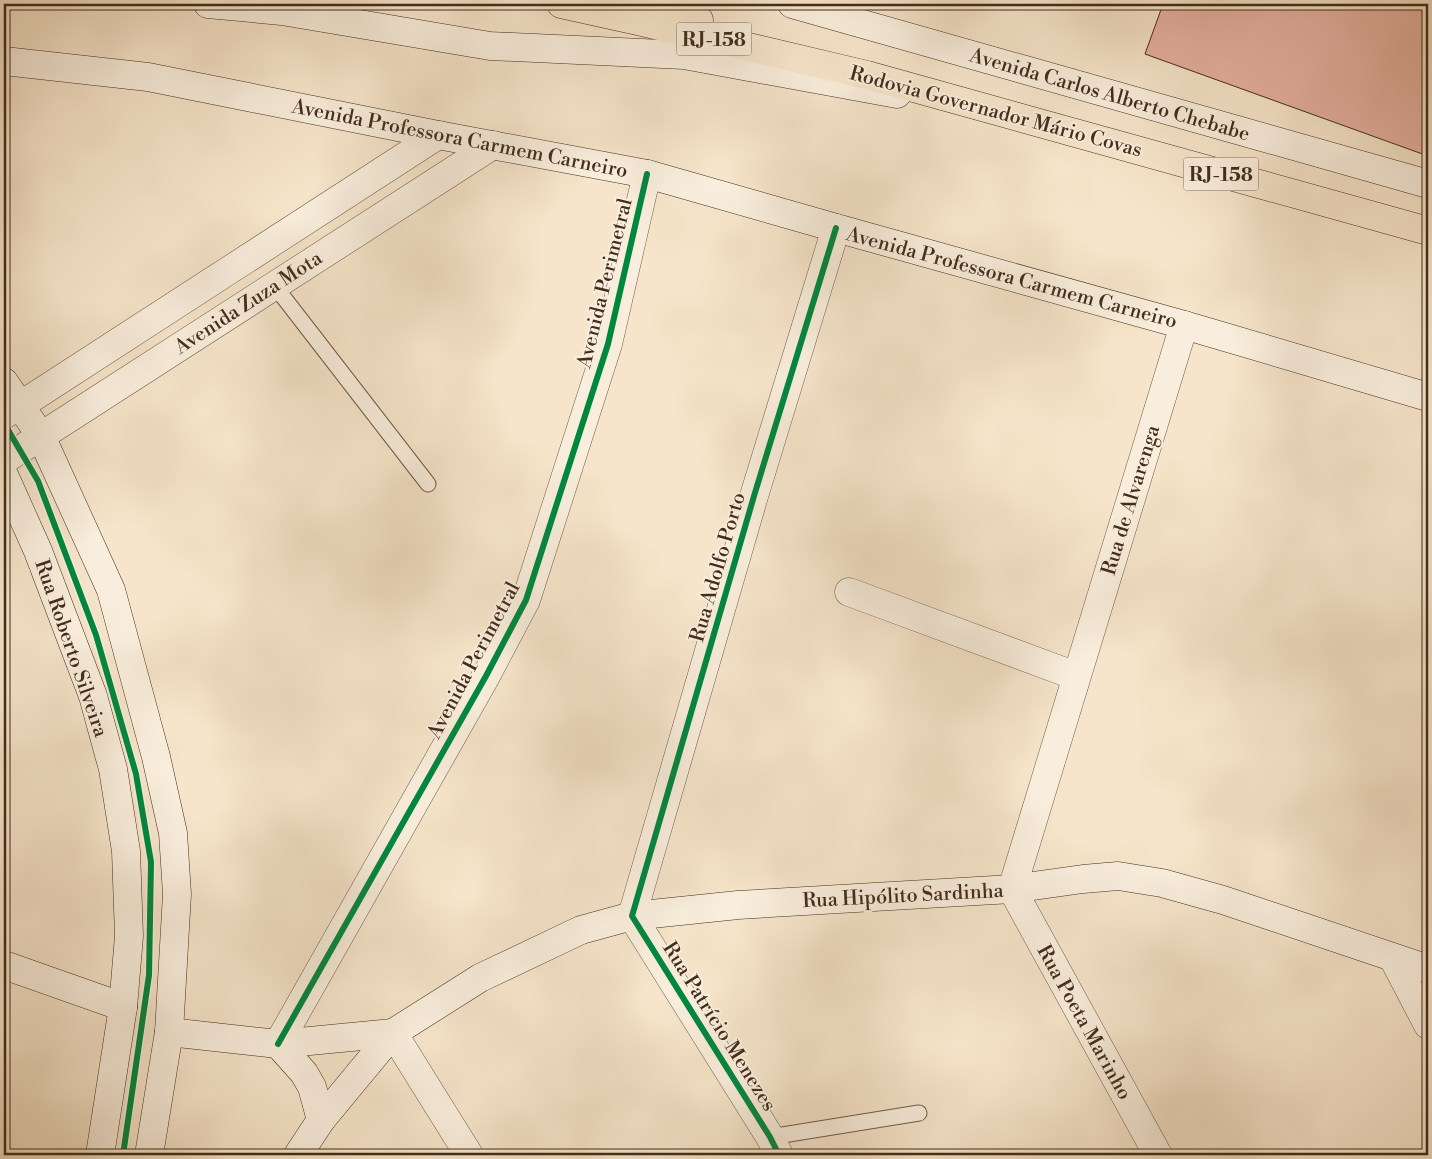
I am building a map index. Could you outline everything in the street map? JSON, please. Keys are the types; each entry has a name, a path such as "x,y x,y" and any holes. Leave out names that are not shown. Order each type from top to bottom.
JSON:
{"highway":[{"name":"Rodovia Governador Mário Covas","path":"561,4 638,20 867,75 1428,231"},
{"path":"656,4 781,50 867,75"}],"main road":[{"path":"208,4 282,11 490,46 684,54 1014,116"},
{"path":"282,11 319,4"},
{"name":"Avenida Carlos Alberto Chebabe","path":"792,4 1428,184"},
{"name":"Avenida Professora Carmem Carneiro","path":"4,61 148,77 438,135 647,174 1184,325 1428,397"},
{"name":"Avenida Zuza Mota","path":"12,410 438,135"},
{"name":"Avenida Zuza Mota","path":"4,460 493,145"},
{"name":"Avenida Perimetral","path":"278,1044 486,676 526,600 608,344 647,174"},
{"name":"Rua Adolfo Porto","path":"632,916 754,496 836,228"},
{"name":"Rua de Alvarenga","path":"1012,889 1184,325"},
{"path":"4,382 12,410 41,436 111,590 156,757 173,833 177,894 169,1032 149,1155"},
{"name":"Rua Roberto Silveira","path":"4,475 38,551 93,696 113,769 126,851 129,936 123,1007 100,1155"},
{"path":"849,592 1076,676"},
{"name":"Rua Hipólito Sardinha","path":"298,1155 321,1120 393,1033 480,978 581,930 632,916 738,905 1012,889 1118,876 1162,883 1223,900 1428,969"},
{"name":"Rua Poeta Marinho","path":"1012,889 1158,1155"},
{"name":"Rua Patrício Menezes","path":"632,916 774,1146"},
{"path":"1393,958 1428,1025"},
{"path":"4,964 123,1007"},
{"name":"Rua Hipólito Sardinha","path":"169,1032 278,1044 393,1033"},
{"path":"393,1033 469,1155"},
{"path":"278,1044 304,1073 312,1086 321,1120"}],"lane":[{"path":"274,285 428,484"},
{"path":"774,1146 919,1113"}],"building":[{"path":"1163,4 1428,4 1428,156 1145,54"}],"cycle path":[{"path":"278,1044 486,676 526,600 608,344 647,174"},
{"path":"779,1155 770,1137 632,916 754,496 836,228"},
{"path":"4,423 38,481 96,635 136,774 151,862 149,975 123,1155"}]}
